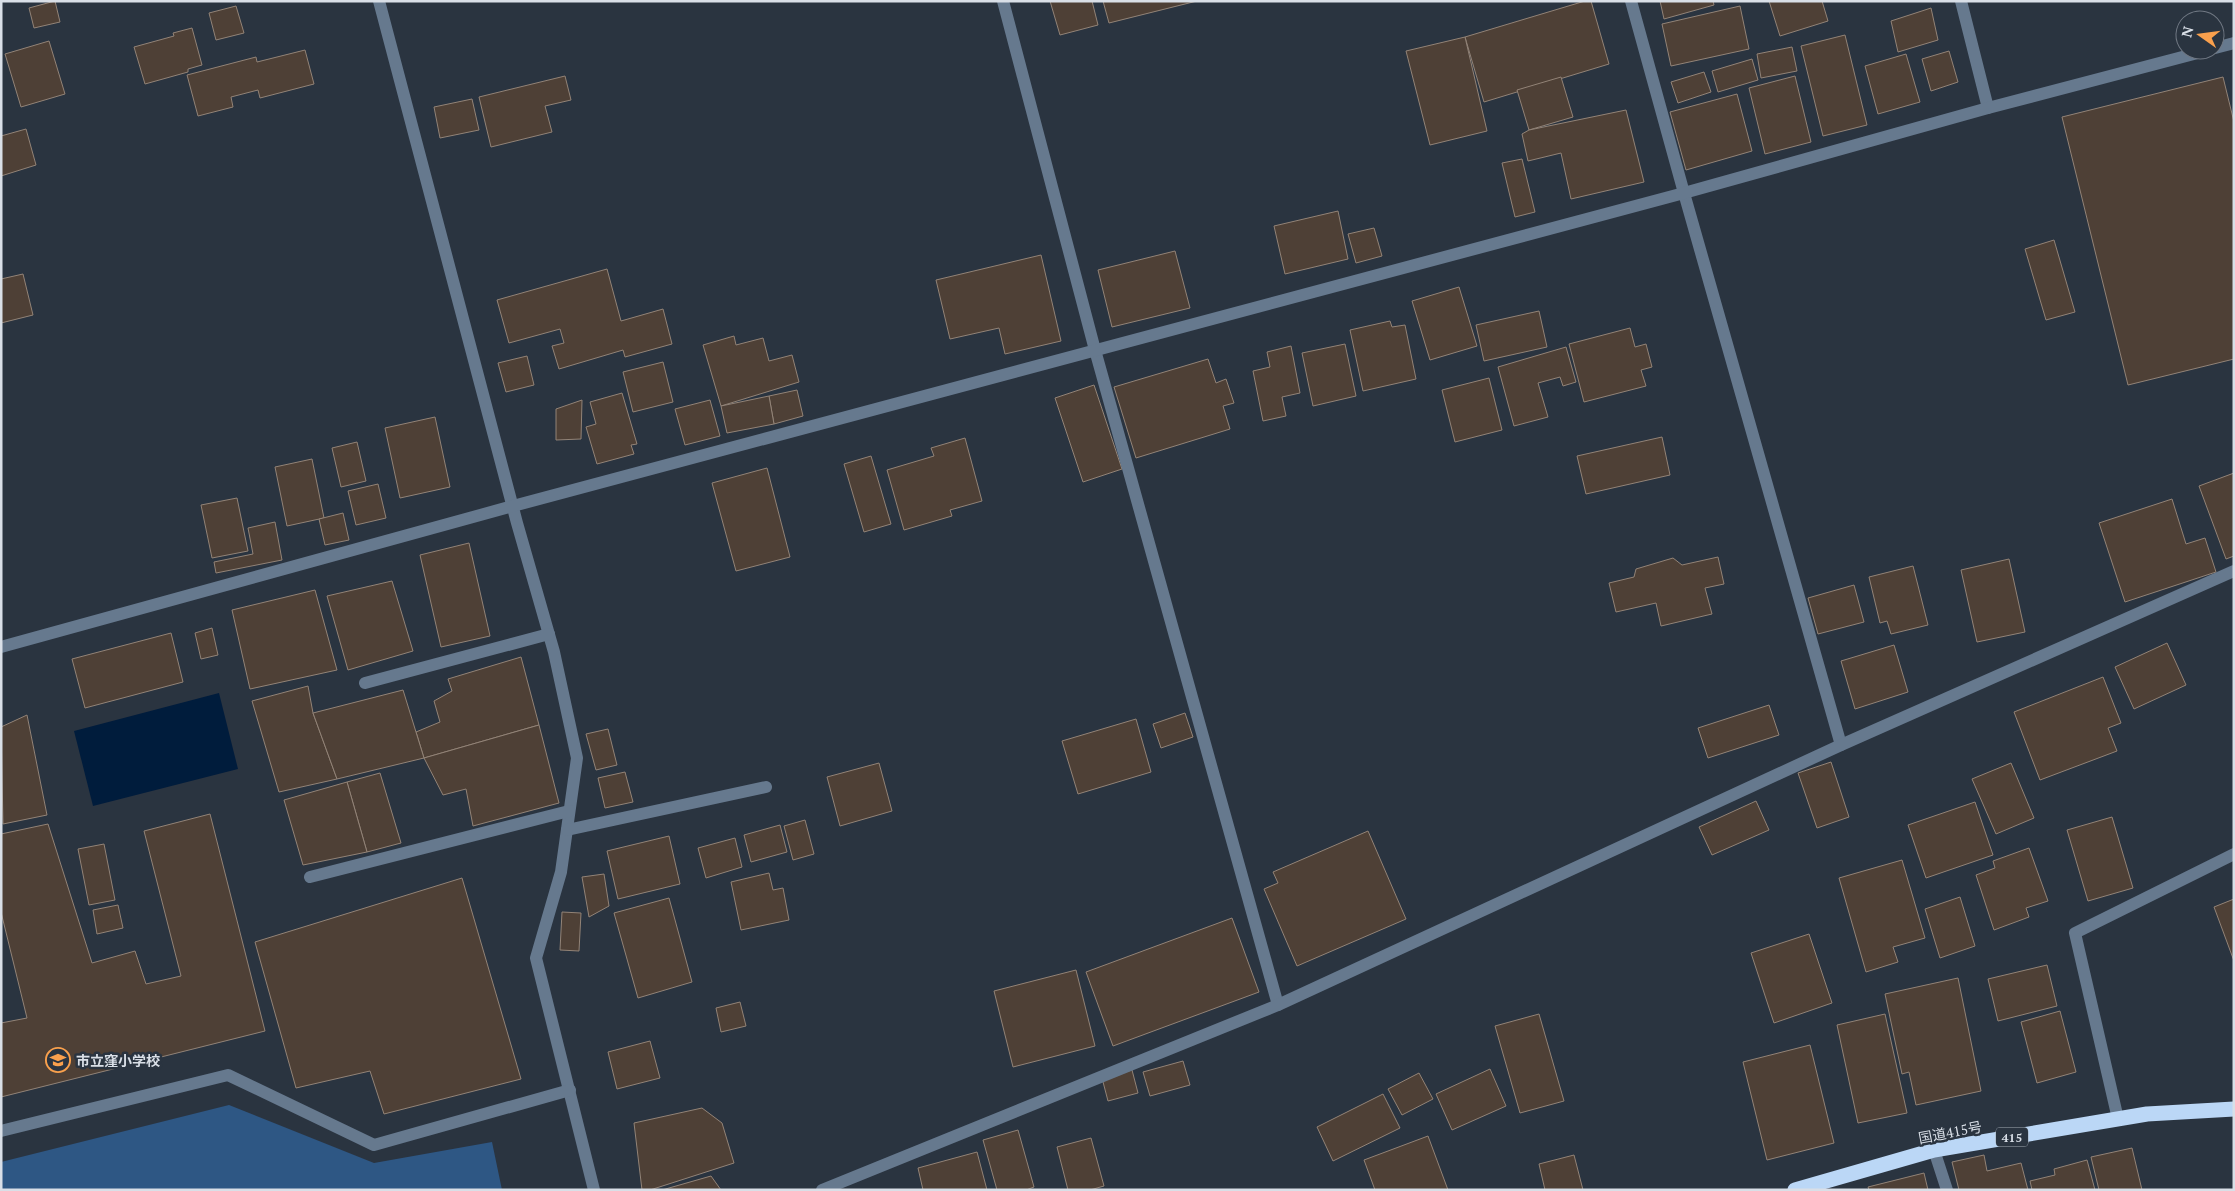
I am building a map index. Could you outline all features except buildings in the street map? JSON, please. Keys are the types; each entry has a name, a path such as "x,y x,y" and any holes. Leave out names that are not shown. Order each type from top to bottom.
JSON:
{"highway":[{"name":"国道415号","path":"1795,1190 1934,1150 2147,1114 2234,1109"}],"street":[{"path":"379,1 513,506 549,634 577,758 561,872 536,958 594,1190"},
{"path":"1003,1 1095,350 1278,1004"},
{"path":"1631,1 1841,745"},
{"path":"1961,1 1988,108"},
{"path":"1,647 513,506 1684,194 1988,108 2175,59"},
{"path":"822,1190 1278,1004 1841,745 2234,571"},
{"path":"365,683 549,634"},
{"path":"567,830 766,787"},
{"path":"310,876 569,811"},
{"path":"2118,1119 2075,933 2234,854"},
{"path":"1,1131 228,1075 374,1145 570,1090"},
{"path":"1934,1150 1947,1190"}],"shaded area":[{"path":"219,693 238,769 93,806 74,731"},
{"path":"229,1105 374,1163 492,1142 502,1190 1,1190 1,1162"}],"place":[{"name":"市立窪小学校","path":"58,1060"}]}
